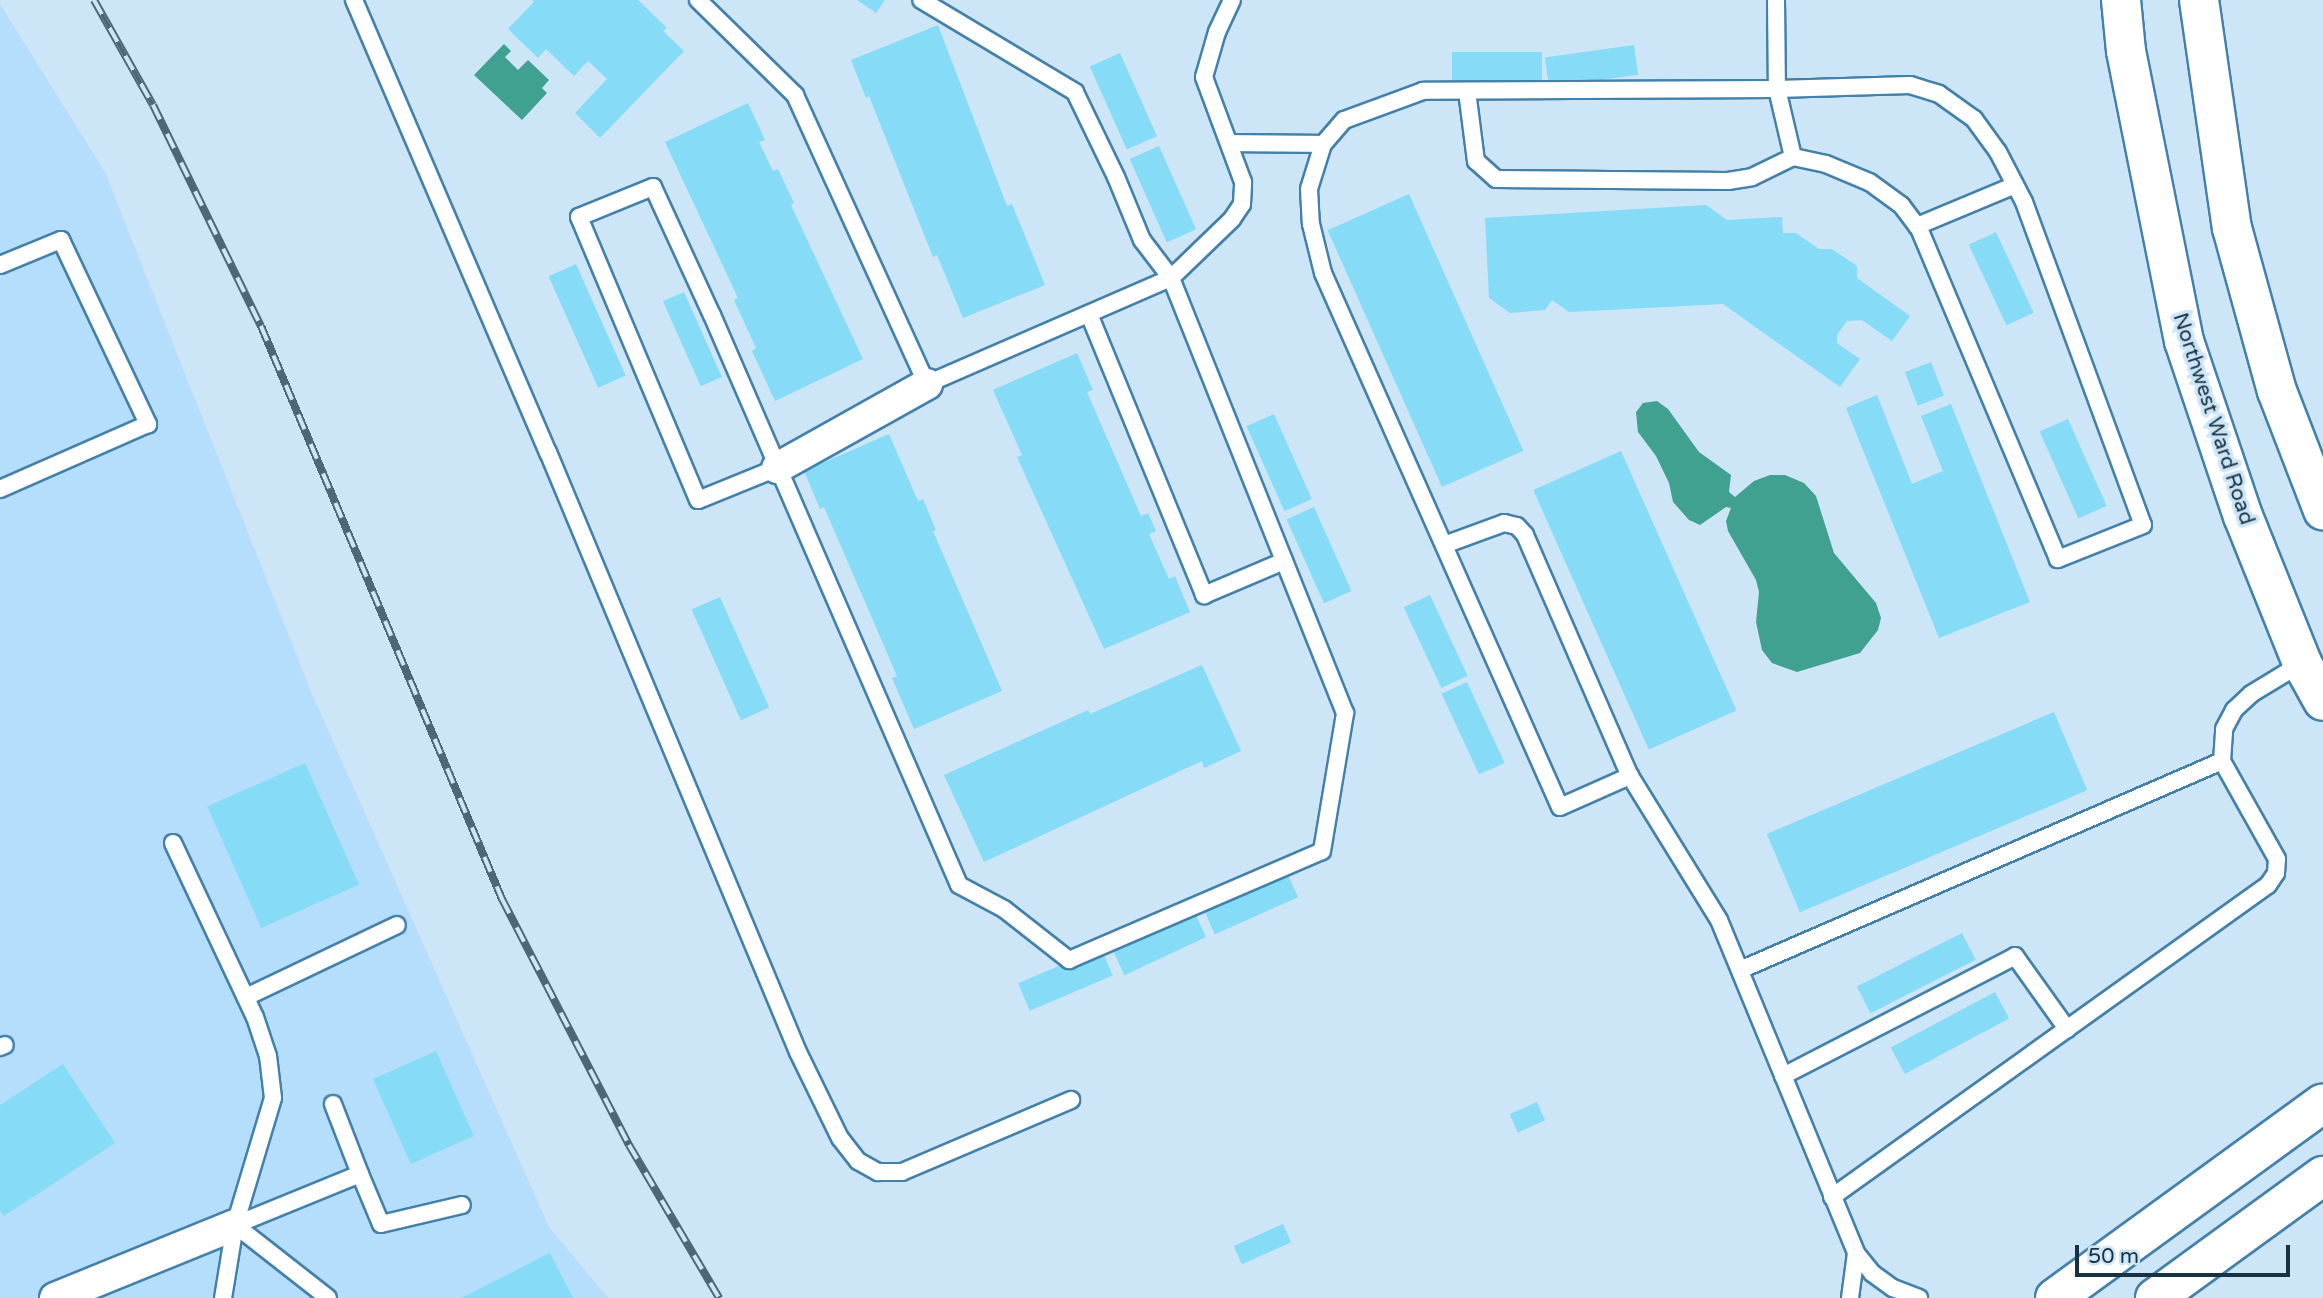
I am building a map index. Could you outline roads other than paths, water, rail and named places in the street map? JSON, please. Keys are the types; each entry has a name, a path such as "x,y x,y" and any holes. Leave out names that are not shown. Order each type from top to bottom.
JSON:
{"street":[{"name":"Northwest Ward Road","path":"2121,0 2126,51 2184,341 2242,516 2302,663 2323,701"},
{"path":"2199,0 2232,228 2277,391 2323,510"},
{"path":"777,468 927,384"},
{"path":"2054,1298 2323,1103"},
{"path":"2155,1298 2323,1176"},
{"path":"55,1298 235,1225"}],"lane":[{"path":"354,0 543,440 798,1052 841,1138 858,1161 878,1172 902,1171 1071,1100"},
{"path":"698,0 795,95 927,384 1171,278 1224,228 1242,204 1243,182 1204,77 1217,32 1232,0"},
{"path":"777,468 698,500 579,217 653,187 777,468 959,885 1004,909 1069,960 1322,851 1345,713 1171,278 1142,240 1075,92 921,0"},
{"path":"1776,0 1777,89 1793,157"},
{"path":"1467,91 1476,161 1496,179 1728,181 1752,177 1793,157 1826,164 1869,181 1901,205 1917,226 2058,559 2143,525 2015,185 1997,152 1974,119 1940,94 1910,85 1777,89 1423,91 1378,105 1344,120 1323,144 1309,189 1311,224 1323,273 1560,807 1630,776"},
{"path":"1230,143 1323,144"},
{"path":"1917,226 2015,185"},
{"path":"0,265 61,240 148,424 0,489"},
{"path":"1089,314 1204,595 1284,561"},
{"path":"1444,545 1504,523 1517,526 1525,535 1630,776 1719,920 1856,1253 1872,1273 1893,1288 1919,1298"},
{"path":"1832,1197 2268,886 2276,873 2277,859 2222,761 2224,729 2234,710 2251,694 2302,663"},
{"path":"1740,971 2222,761"},
{"path":"173,842 246,997 268,1056 273,1098 235,1225 223,1298"},
{"path":"246,997 397,925"},
{"path":"1783,1076 2015,956 2067,1029"},
{"path":"333,1104 381,1224 462,1205"},
{"path":"235,1225 360,1174"},
{"path":"235,1225 328,1298"},
{"path":"1850,1298 1856,1253"}],"railway":[{"path":"94,0 153,105 261,326 502,899 629,1145 719,1298"}]}
